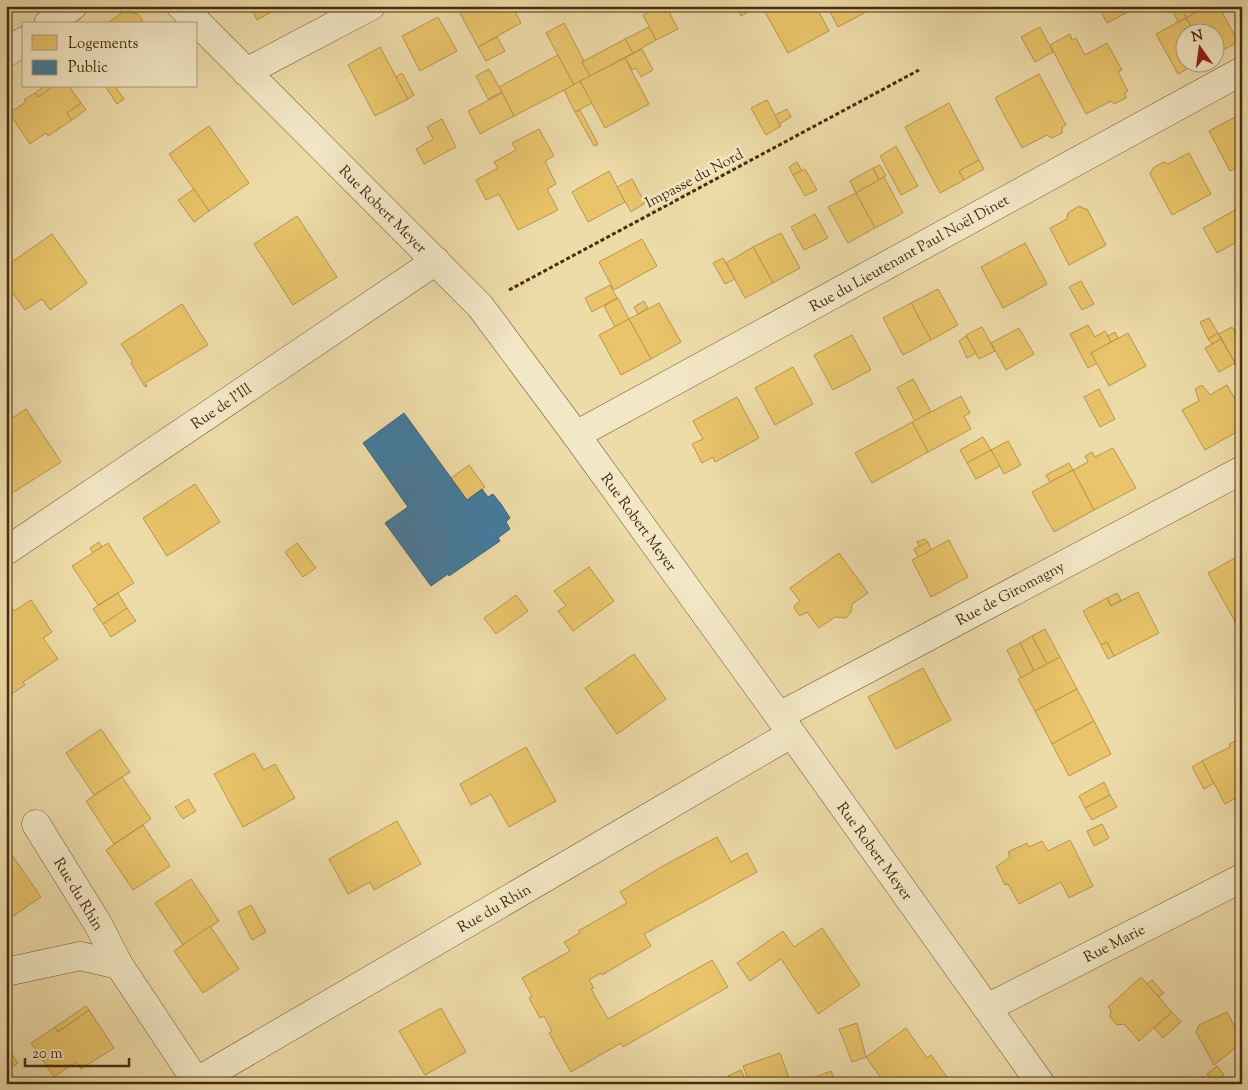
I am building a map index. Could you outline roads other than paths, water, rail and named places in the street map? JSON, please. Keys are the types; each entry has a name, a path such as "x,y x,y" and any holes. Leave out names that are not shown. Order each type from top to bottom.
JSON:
{"street":[{"path":"51,22 73,6"},
{"name":"Rue Robert Meyer","path":"181,6 197,22"},
{"path":"246,72 371,6"},
{"name":"Rue Robert Meyer","path":"198,23 480,306 576,435 1041,1084"},
{"path":"6,53 22,42"},
{"name":"Rue du Lieutenant Paul Noël Dinet","path":"576,435 1242,71"},
{"name":"Rue de l'Ill","path":"6,551 436,261"},
{"name":"Rue de Giromagny","path":"785,725 1242,470"},
{"name":"Rue du Rhin","path":"36,824 98,924 119,965 194,1083 785,725"},
{"name":"Rue Marie","path":"987,1008 1242,878"},
{"path":"6,972 80,956 119,965"}]}
